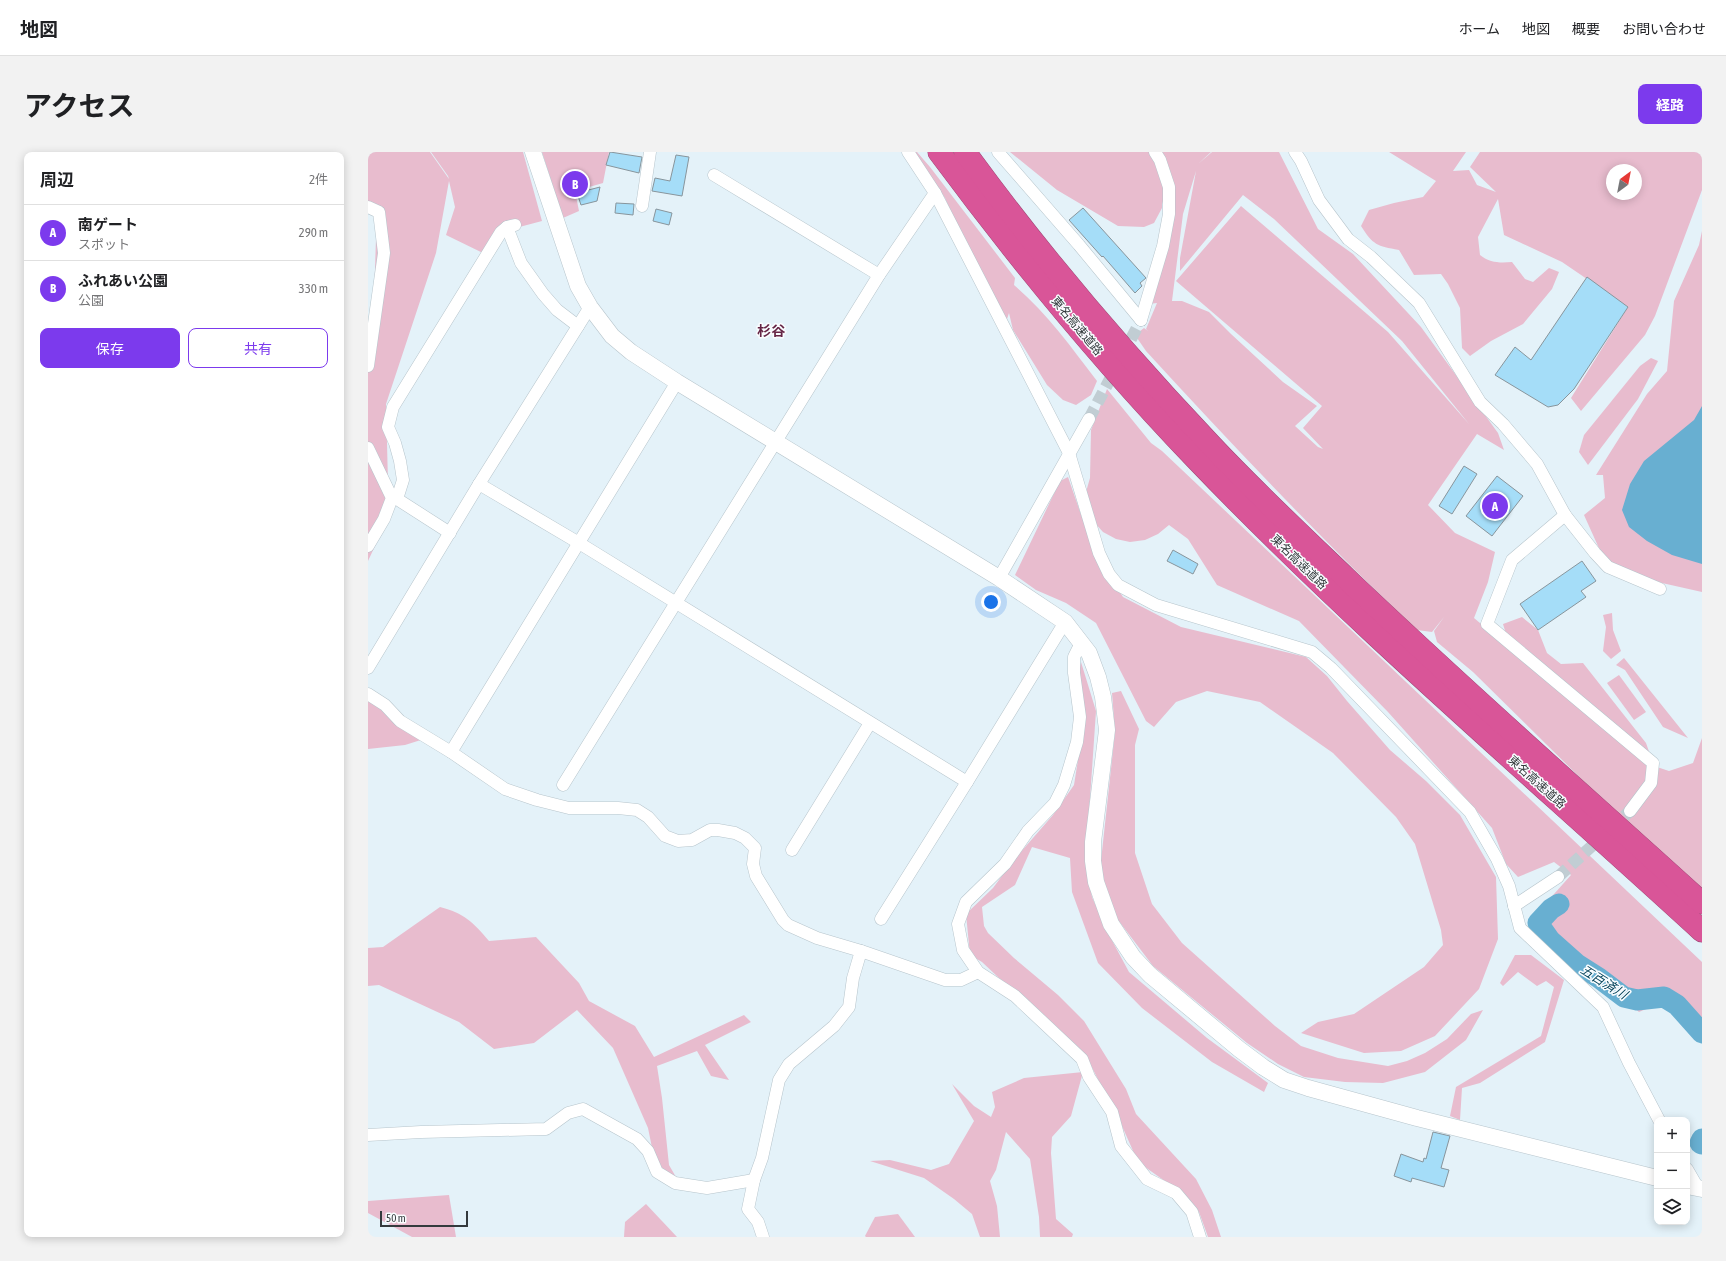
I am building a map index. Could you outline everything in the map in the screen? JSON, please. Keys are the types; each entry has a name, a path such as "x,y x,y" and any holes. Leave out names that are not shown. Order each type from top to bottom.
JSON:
{"highway":[{"name":"東名高速道路","path":"939,152 1050,295 1122,379 1202,465 1279,543 1378,637 1702,931"},
{"name":"東名高速道路","path":"965,152 1065,282 1137,365 1211,446 1293,528 1392,622 1702,903"}],"street":[{"path":"532,152 578,286 590,306 612,336 631,352 677,382 1000,578 1065,622 1089,653 1098,677 1103,697 1107,730 1093,842 1093,861 1096,882 1111,924 1132,957 1150,975 1257,1063 1284,1080 1417,1118 1654,1177"},
{"path":"642,206 650,152"},
{"path":"908,152 935,193 1069,454 1099,553 1109,574 1118,585 1156,605 1312,652 1331,668 1470,812 1497,859 1508,886 1520,928 1603,1007 1629,1063 1657,1117"},
{"path":"998,152 1075,239 1141,320 1163,246 1169,214 1170,186 1160,160 1155,152"},
{"path":"1295,152 1301,161 1319,200 1348,239 1371,257 1419,303 1480,402 1503,424 1537,464 1565,515 1595,553 1608,567 1660,589"},
{"path":"714,175 879,275"},
{"path":"563,785 879,275 935,193"},
{"path":"368,207 379,212 384,253 368,366"},
{"path":"450,534 397,499 403,480 395,443 388,427 393,407 497,238 511,226 521,263 543,294 557,310 578,326"},
{"path":"368,668 479,484 590,306"},
{"path":"451,752 677,382"},
{"path":"1000,578 1089,419"},
{"path":"368,448 392,498 384,519 368,546"},
{"path":"479,484 967,782"},
{"path":"1565,515 1512,560 1487,624 1653,763 1651,783 1630,811"},
{"path":"881,918 967,782 1065,622"},
{"path":"1081,643 1074,657 1074,673 1080,717 1077,742 1064,785 1055,803 1028,831 1005,864 966,902 958,924 963,950 978,972 1015,996 1082,1059 1089,1077 1112,1112 1120,1146 1147,1179 1176,1193 1192,1212 1200,1237"},
{"path":"368,694 385,705 400,721 451,752 505,789 537,800 569,808 618,808 637,810 648,817 665,836 678,841 692,840 710,830 735,833 745,838 755,848 753,864 756,876 783,920 788,925 817,938 861,951 945,980 961,980 978,972"},
{"path":"792,850 870,723"},
{"path":"1514,906 1558,877"},
{"path":"763,1237 758,1222 748,1209 754,1180 762,1158 779,1080 788,1064 834,1026 849,1007 853,978 861,951"},
{"path":"368,1135 421,1132 546,1129 568,1113 583,1109 637,1139 648,1151 657,1172 675,1183 707,1188 754,1180"},
{"path":"1690,1175 1697,1189"}],"shaded area":[{"path":"368,152 430,152 449,179 431,152 523,152 542,221 501,232 487,255 446,235 455,207 449,181 436,253 386,404 388,483 397,499 368,561 368,352 373,331 377,207 368,205"},
{"path":"542,152 609,152 603,183 575,191 579,211 563,218"},
{"path":"913,152 917,152 930,167 1015,278 1014,285 1048,319 1097,381 1091,395 1076,405 1063,400 1047,385 1013,330 1009,313 1006,322 962,240 945,198"},
{"path":"1010,152 1211,152 1198,164 1212,152 1279,152 1318,229 1353,254 1421,327 1498,433 1504,450 1477,434 1428,505 1455,533 1495,552 1488,582 1474,618 1648,764 1669,771 1693,763 1702,738 1702,898 1473,672 1437,642 1434,631 1444,617 1432,632 1417,630 1279,493 1146,351 1135,335 1144,328 1148,331 1146,329 1157,303 1149,304 1165,211 1162,201 1162,208 1154,223 1144,227 1118,226 1057,190","holes":["1196,171 1180,258 1180,271 1243,195 1274,219 1402,341 1469,424 1388,332 1241,206 1176,281 1322,406 1303,428 1323,449 1318,447 1295,426 1317,406 1283,382 1209,312 1182,301 1172,301 1183,214"]},
{"path":"1389,152 1466,152 1453,171 1469,170 1477,185 1496,192 1470,167 1480,152 1702,152 1702,190 1655,316 1645,335 1581,411 1571,398 1628,307 1562,262 1504,235 1498,199 1478,237 1480,255 1495,262 1512,262 1525,279 1533,282 1549,268 1559,272 1552,289 1523,324 1491,341 1470,356 1462,348 1460,308 1448,284 1441,274 1414,275 1399,250 1376,244 1361,226 1369,210 1423,197 1436,181"},
{"path":"1702,231 1702,592 1662,583 1607,566 1584,515 1605,498 1603,475 1596,475 1647,394 1667,371 1674,301 1699,245"},
{"path":"1651,358 1658,361 1638,399 1588,465 1579,452 1584,435 1640,366"},
{"path":"1107,389 1151,443 1162,451 1702,962 1702,1034 1685,1020 1658,1004 1639,1012 1599,978 1577,973 1542,942 1529,922 1571,875 1554,862 1518,877 1506,864 1492,828 1388,712 1299,621 1217,585 1188,539 1169,525 1158,534 1145,540 1130,542 1116,539 1103,532 1093,521 1086,492 1090,478 1091,430"},
{"path":"1068,477 1095,555 1123,597 1181,627 1306,657 1327,676 1390,750 1426,781 1460,815 1496,877 1498,939 1479,989 1435,1036 1401,1051 1364,1053 1301,1033 1318,1022 1354,1014 1424,967 1443,945 1441,930 1415,844 1396,817 1333,753 1260,702 1207,691 1176,702 1154,727 1146,721 1096,623 1066,603 1036,590 1015,575 1060,481"},
{"path":"1612,613 1613,630 1621,651 1611,659 1603,651 1606,627 1603,615"},
{"path":"1522,617 1538,630 1547,653 1561,664 1583,663 1646,743 1653,763 1506,634 1503,624"},
{"path":"1624,658 1688,738 1663,727 1625,670 1616,665"},
{"path":"1081,662 1096,711 1086,857 1092,897 1108,933 1129,972 1207,1038 1268,1083 1264,1092 1212,1062 1142,1008 1098,963 1072,892 1070,858 1032,847 1015,885 982,907 984,926 988,933 1014,958 1058,995 1084,1021 1126,1089 1136,1114 1196,1179 1212,1210 1221,1237 1208,1237 1199,1212 1183,1194 1138,1162 1122,1126 1085,1054 1025,997 999,978 982,962 970,955 966,914 993,888 1013,861 1053,815 1074,785 1084,722 1079,674"},
{"path":"1619,675 1646,712 1634,720 1607,683"},
{"path":"1121,691 1139,729 1135,745 1135,853 1152,904 1182,943 1275,1026 1301,1046 1338,1058 1388,1066 1407,1061 1425,1053 1447,1039 1471,1014 1483,1010 1466,1040 1425,1072 1383,1083 1345,1082 1304,1077 1278,1064 1247,1043 1153,966 1115,916 1100,870 1115,732 1112,693"},
{"path":"368,694 424,739 405,745 368,749"},
{"path":"440,907 456,912 468,919 489,941 536,937 579,983 589,1001 635,1026 654,1057 744,1015 751,1022 705,1045 729,1080 711,1076 697,1051 657,1066 669,1165 680,1184 657,1172 648,1128 613,1048 577,1010 534,1043 494,1049 459,1022 379,985 368,986 368,948 383,947"},
{"path":"1515,955 1531,955 1564,980 1545,1042 1480,1083 1462,1088 1460,1120 1450,1116 1456,1087 1541,1036 1554,987 1546,981 1537,986 1518,972 1503,986 1500,983"},
{"path":"1083,1072 1071,1116 1052,1137 1051,1153 1056,1219 1073,1234 1072,1237 1040,1237 1039,1217 1030,1159 1006,1132 996,1170 990,1181 997,1206 1000,1237 980,1237 972,1214 924,1178 870,1161 890,1160 931,1170 949,1164 974,1121 952,1084 974,1106 991,1117 995,1107 992,1092 1024,1078"},
{"path":"449,1195 456,1237 412,1237 368,1213 368,1201"},
{"path":"646,1204 677,1237 624,1237 625,1222"},
{"path":"898,1214 915,1237 865,1236 875,1217"}],"water":[{"path":"1702,406 1702,564 1672,555 1647,541 1629,527 1622,510 1630,484 1644,461 1694,420"}],"building":[{"path":"610,152 642,157 639,173 606,165"},
{"path":"676,155 689,157 682,196 652,191 655,178 670,181"},
{"path":"600,187 597,201 581,205 577,193"},
{"path":"616,203 634,204 633,215 615,213"},
{"path":"1083,208 1146,278 1140,283 1142,286 1135,293 1069,220"},
{"path":"656,209 672,213 669,225 653,221"},
{"path":"1587,277 1628,307 1574,389 1558,405 1548,407 1495,375 1515,347 1531,360"},
{"path":"1464,466 1477,474 1452,514 1439,506"},
{"path":"1497,476 1523,496 1492,536 1466,516"},
{"path":"1173,550 1198,564 1193,574 1167,561"},
{"path":"1582,561 1596,581 1581,591 1586,597 1538,630 1520,604"},
{"path":"1433,1132 1450,1136 1441,1168 1449,1170 1444,1187 1412,1178 1411,1182 1394,1176 1401,1154 1423,1162 1424,1158 1426,1159"}],"waterway":[{"name":"五百済川","path":"1559,904 1551,909 1538,923 1550,940 1577,964 1624,997 1637,1000 1664,997 1677,1005 1702,1033"},
{"name":"五百済川","path":"1702,1139 1700,1143 1702,1144"}],"tunnel":[{"path":"1089,419 1141,320"},
{"path":"1558,877 1630,811"}],"place":[{"name":"ふれあい公園","path":"575,184"},
{"name":"南ゲート","path":"1495,506"}],"district":[{"name":"杉谷","path":"771,331"}]}
